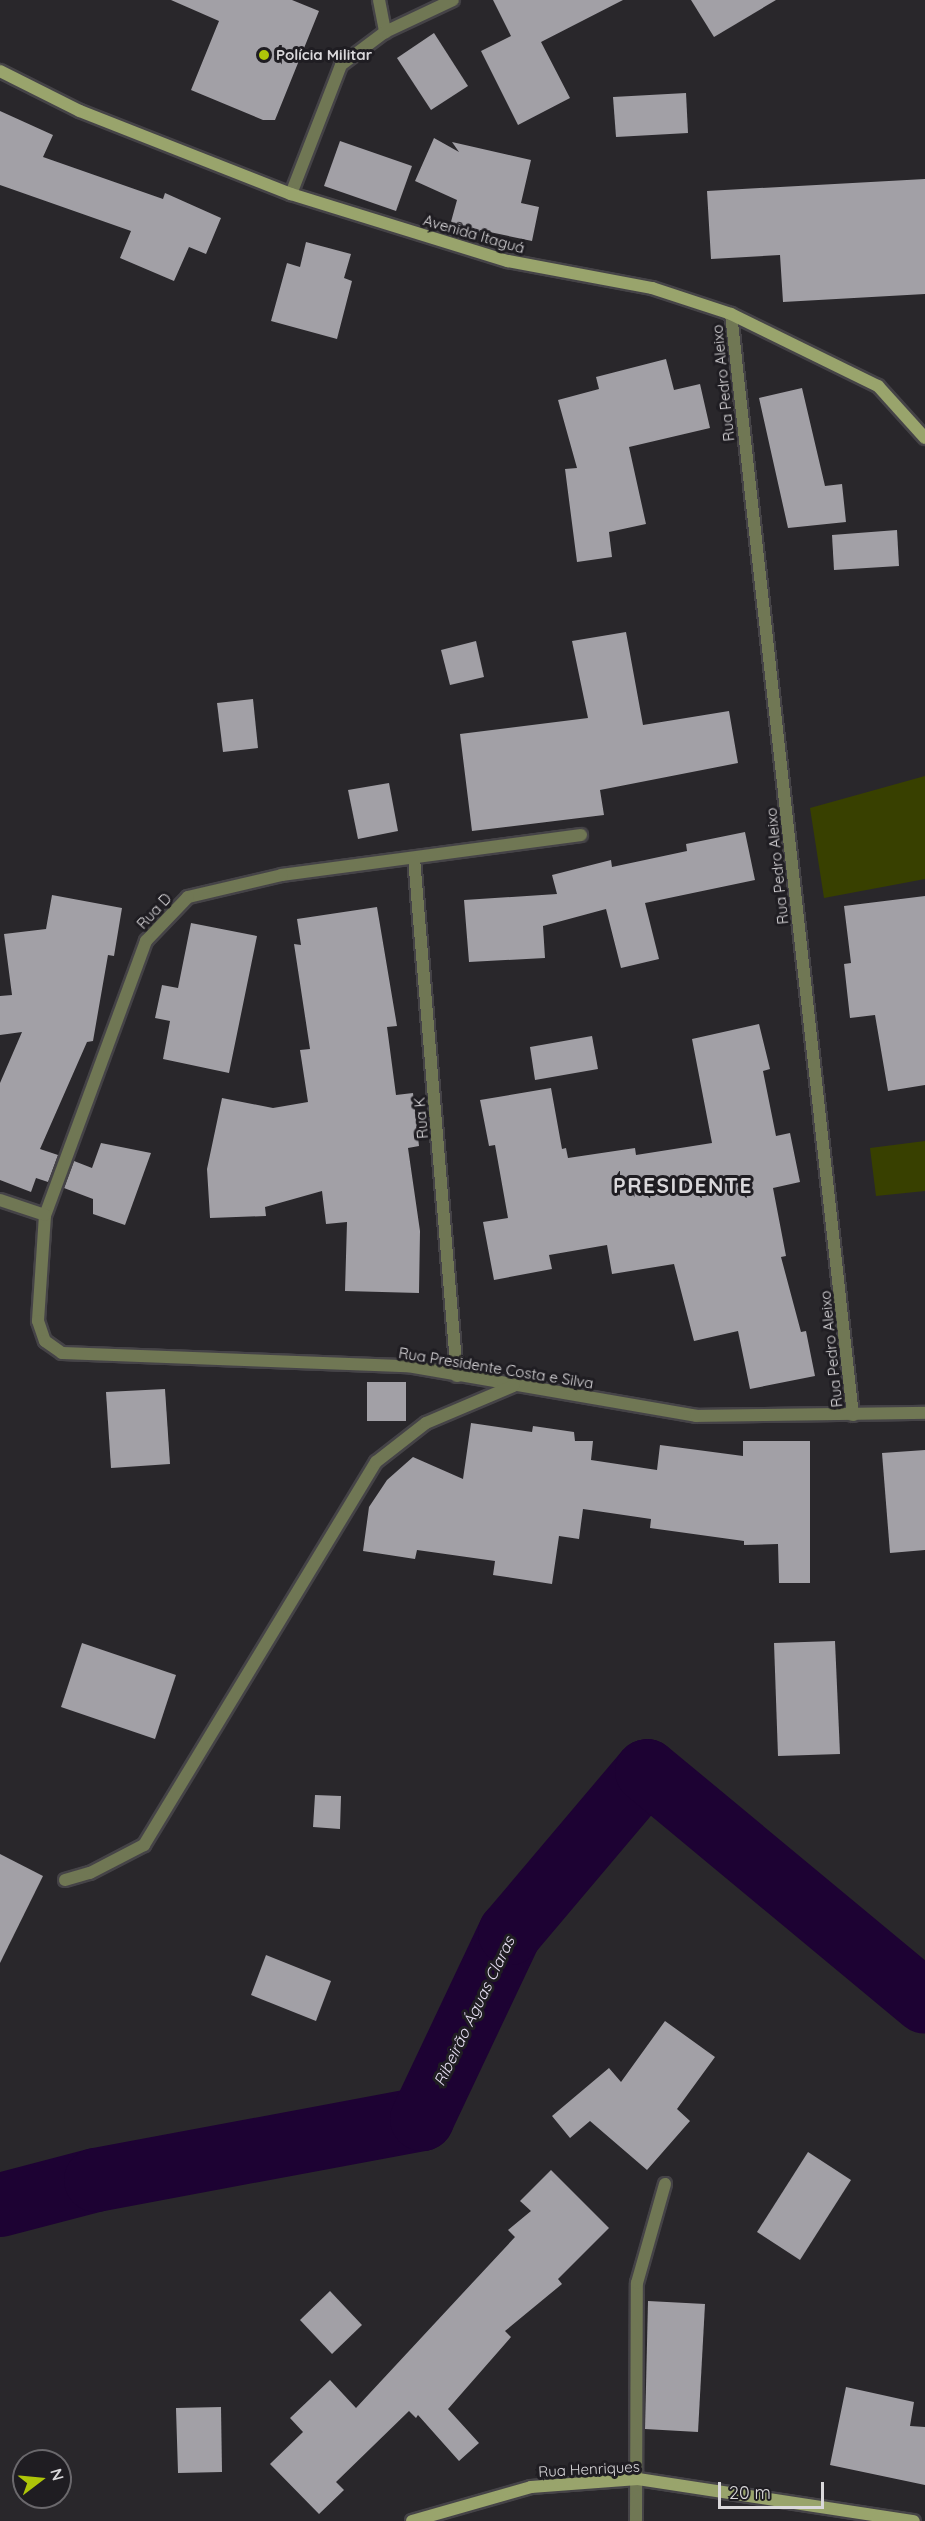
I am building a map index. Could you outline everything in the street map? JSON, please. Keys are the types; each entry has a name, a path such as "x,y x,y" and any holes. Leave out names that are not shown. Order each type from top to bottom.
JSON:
{"street":[{"path":"379,0 386,32"},
{"path":"291,194 341,65 386,32 453,0"},
{"name":"Avenida Itaguá","path":"0,71 80,111 291,194 508,261 652,288 731,314 878,386 925,438"},
{"name":"Rua Pedro Aleixo","path":"731,314 853,1415"},
{"name":"Rua D","path":"62,1353 45,1341 38,1321 45,1215 146,941 188,897 282,876 581,835"},
{"name":"Rua K","path":"414,858 458,1376"},
{"path":"0,1200 45,1215"},
{"name":"Rua Presidente Costa e Silva","path":"62,1353 408,1366 696,1416 925,1413"},
{"path":"65,1880 90,1873 144,1845 376,1462 426,1424 514,1386"},
{"path":"636,2521 638,2479 637,2283 665,2184"},
{"name":"Rua Henriques","path":"412,2521 531,2487 638,2479 914,2521"}],"green space":[{"path":"925,776 925,879 824,898 810,808"},
{"path":"925,1141 925,1191 876,1196 870,1148"}],"building":[{"path":"171,0 292,0 319,11 275,120 263,120 191,90 219,21"},
{"path":"493,0 623,0 541,42 570,98 518,125 481,51 511,36"},
{"path":"691,0 776,0 714,37"},
{"path":"434,33 468,86 431,110 397,58"},
{"path":"686,93 688,133 616,137 613,97"},
{"path":"0,111 53,135 43,157 163,199 165,193 221,218 206,254 189,247 174,281 120,258 131,231 0,185"},
{"path":"434,138 459,152 452,142 531,160 521,203 539,207 532,241 480,230 478,236 449,229 457,200 415,181"},
{"path":"340,141 412,166 396,211 324,186"},
{"path":"925,179 925,294 783,302 780,255 711,259 707,191"},
{"path":"306,242 351,254 344,278 352,281 337,339 271,321 287,263 300,267"},
{"path":"666,359 674,390 700,384 710,428 629,447 646,524 609,532 612,557 577,562 565,469 577,468 558,400 599,389 596,377"},
{"path":"802,388 825,486 842,484 846,522 788,528 759,398"},
{"path":"897,530 899,566 834,570 832,535"},
{"path":"626,632 643,725 729,711 738,763 600,790 604,815 472,831 460,734 588,718 572,641"},
{"path":"476,641 484,677 450,685 441,650"},
{"path":"253,699 258,748 223,752 217,703"},
{"path":"389,783 398,831 358,839 348,790"},
{"path":"745,832 755,880 645,903 659,959 621,968 606,909 543,926 545,958 469,962 464,900 557,894 552,875 611,860 612,867 687,851 686,844"},
{"path":"52,895 122,908 114,956 108,955 93,1041 87,1042 40,1149 58,1155 48,1182 36,1178 31,1192 0,1180 0,1083 22,1032 0,1035 0,996 12,995 4,934 46,929"},
{"path":"925,896 925,1085 888,1091 875,1015 850,1018 844,964 851,963 844,906"},
{"path":"377,907 397,1026 387,1027 396,1095 413,1093 419,1146 408,1148 420,1231 419,1293 345,1291 347,1222 326,1224 322,1191 265,1207 266,1216 210,1218 207,1169 222,1098 273,1108 308,1102 300,1050 310,1049 294,944 301,945 297,919"},
{"path":"191,923 257,936 229,1073 163,1059 170,1021 155,1018 162,985 178,988"},
{"path":"759,1024 770,1069 763,1071 776,1136 790,1133 800,1182 773,1188 786,1256 781,1257 801,1332 806,1331 815,1376 750,1389 738,1331 694,1341 674,1264 612,1274 607,1245 549,1255 552,1269 494,1280 483,1222 508,1218 495,1145 489,1146 480,1100 551,1088 562,1149 566,1148 568,1158 635,1148 636,1155 712,1143 692,1039"},
{"path":"592,1036 598,1069 535,1080 530,1047"},
{"path":"101,1143 151,1153 125,1225 93,1214 93,1199 64,1188 74,1161 92,1168"},
{"path":"367,1382 406,1382 406,1421 367,1421"},
{"path":"165,1389 170,1464 111,1468 106,1392"},
{"path":"471,1423 532,1432 533,1426 574,1432 575,1441 593,1441 591,1460 657,1470 660,1445 743,1456 743,1441 810,1441 810,1583 779,1583 778,1544 744,1545 744,1541 650,1528 651,1519 583,1509 579,1539 559,1536 552,1584 493,1575 495,1561 417,1550 415,1559 363,1551 369,1507 387,1480 413,1457 463,1479"},
{"path":"925,1450 925,1550 890,1553 882,1453"},
{"path":"835,1641 840,1754 778,1756 774,1643"},
{"path":"82,1643 176,1675 155,1739 61,1707"},
{"path":"315,1795 341,1796 340,1829 313,1827"},
{"path":"0,1854 43,1876 0,1963"},
{"path":"266,1955 331,1981 316,2021 251,1995"},
{"path":"665,2021 715,2057 677,2109 690,2121 647,2170 590,2121 570,2138 552,2116 609,2068 621,2082"},
{"path":"808,2152 851,2180 800,2260 757,2232"},
{"path":"551,2170 609,2228 558,2279 562,2284 505,2331 511,2337 448,2409 479,2443 459,2461 418,2415 416,2418 409,2411 336,2482 344,2490 319,2514 270,2464 303,2432 290,2418 330,2380 356,2408 515,2237 508,2230 531,2211 520,2201"},
{"path":"330,2291 362,2325 332,2354 300,2320"},
{"path":"648,2301 705,2304 698,2432 645,2429"},
{"path":"846,2387 914,2402 910,2426 925,2427 925,2485 830,2465"},
{"path":"221,2407 222,2472 178,2473 176,2408"}],"waterway":[{"name":"Ribeirão Águas Claras","path":"0,2205 96,2180 422,2119 510,1933 647,1771 925,2002"}],"place":[{"name":"Polícia Militar","path":"264,55"}],"district":[{"name":"PRESIDENTE","path":"683,1185"}]}
